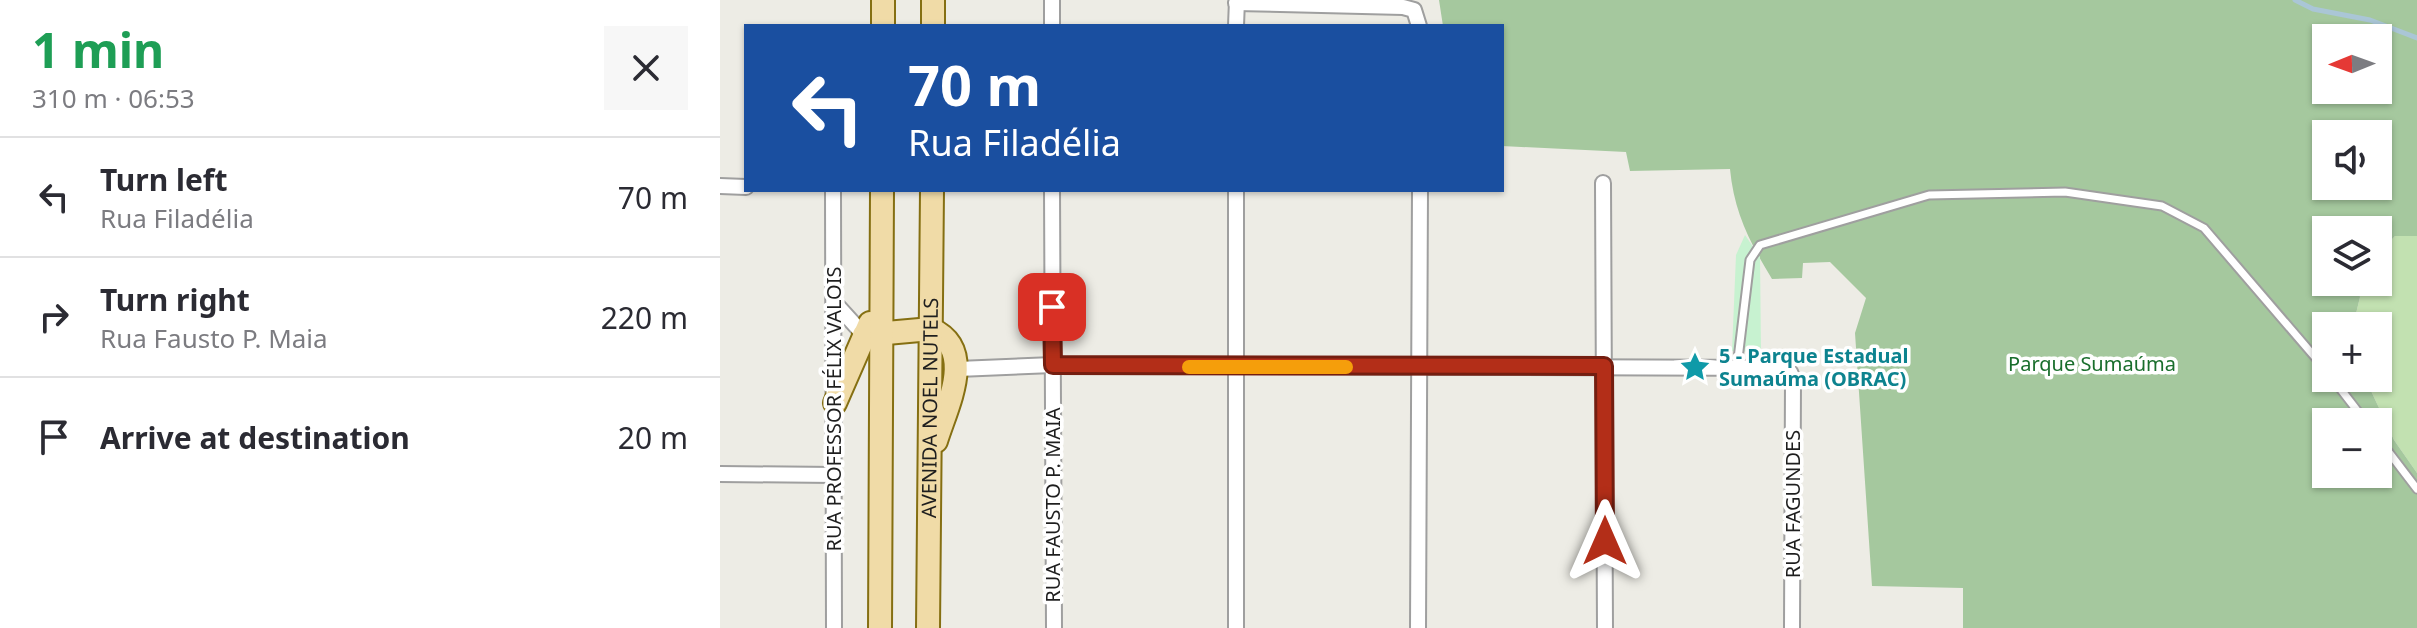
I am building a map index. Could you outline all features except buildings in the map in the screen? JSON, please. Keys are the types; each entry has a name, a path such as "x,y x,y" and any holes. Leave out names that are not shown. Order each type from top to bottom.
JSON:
{"main road":[{"path":"883,0 883,24"},
{"path":"933,0 933,24"},
{"path":"880,628 873,335 882,296 882,192"},
{"name":"AVENIDA NOEL NUTELS","path":"928,628 932,192"},
{"path":"873,335 905,329 931,329 948,342 958,369 929,465"},
{"path":"835,403 873,335"}],"street":[{"path":"1052,0 1052,24"},
{"path":"1236,24 1236,2 1403,7 1419,21"},
{"path":"1603,183 1605,628"},
{"path":"720,186 744,187"},
{"name":"RUA PROFESSOR FÉLIX VALOIS","path":"833,192 834,628"},
{"name":"RUA FAUSTO P. MAIA","path":"1052,192 1054,628"},
{"path":"1236,192 1236,628"},
{"path":"1418,628 1422,366 1420,192"},
{"path":"834,302 873,335"},
{"path":"958,369 1053,365 1737,367"},
{"name":"RUA FAGUNDES","path":"1737,367 1781,368 1790,372 1793,379 1792,628"},
{"path":"720,474 835,475"}],"lane":[{"path":"1737,367 1750,260 1760,245 1929,195 2065,192 2162,206 2204,228 2312,354"},
{"path":"2343,392 2355,408"},
{"path":"2392,456 2417,489"}],"green space":[{"name":"Parque Sumaúma","path":"1439,0 2417,0 2417,236 2395,236 2392,239 2392,216 2312,216 2312,296 2360,297 2356,312 2312,312 2312,392 2372,392 2379,408 2312,408 2312,488 2392,488 2392,436 2417,473 2417,628 1963,628 1963,588 1872,586 1855,333 1866,298 1830,262 1803,263 1802,278 1772,279 1744,227 1730,169 1630,171 1626,152 1504,146 1504,24 1443,24"},
{"path":"1745,235 1760,257 1761,352 1732,351 1736,255"},
{"path":"2395,236 2417,236 2417,473 2392,436 2392,408 2379,408 2372,392 2392,392 2392,312 2356,312 2360,296 2392,296 2392,239"}],"waterway":[{"path":"2295,0 2313,9 2370,20 2417,38"}],"slow traffic":[{"path":"1189,367 1346,367"}],"place":[{"name":"5 - Parque Estadual Sumaúma (OBRAC)","path":"1695,367"}],"route":[{"path":"1052,307 1053,365 1604,366 1605,541"}]}
